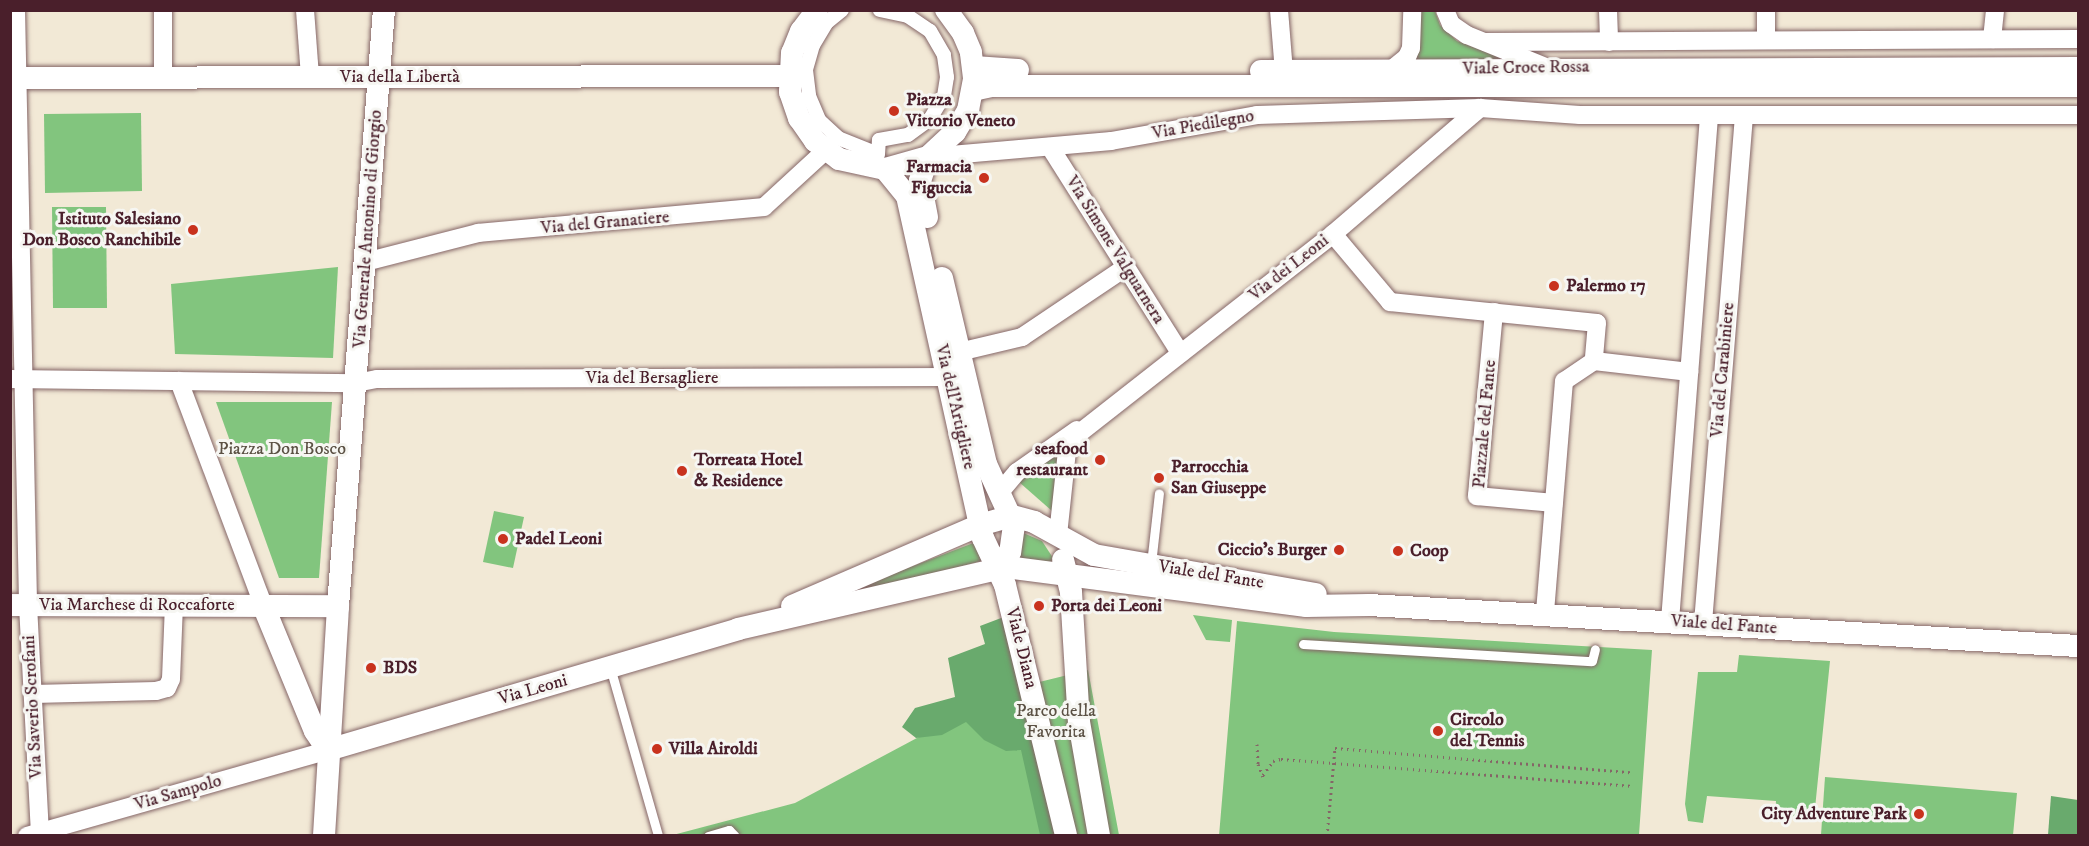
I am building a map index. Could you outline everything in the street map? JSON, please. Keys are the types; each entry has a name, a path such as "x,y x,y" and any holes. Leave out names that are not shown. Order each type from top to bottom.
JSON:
{"street":[{"name":"Via Saverio Scrofani","path":"16,10 14,78 19,605 33,694 36,834"},
{"path":"163,10 163,78"},
{"path":"305,10 310,77"},
{"name":"Via Generale Antonino di Giorgio","path":"356,383 384,10"},
{"path":"816,10 801,31 792,53 789,76 799,118 825,151 855,166 885,169 916,164 928,158 955,132 973,90 974,67 963,33 946,10"},
{"path":"842,10 827,22 813,45 806,70 808,96 819,120 838,138 878,154 879,140 908,135 930,119 944,96 947,77 944,55 930,31 908,16 880,10"},
{"path":"1279,10 1284,72"},
{"path":"1391,70 1407,57 1411,48 1412,10"},
{"path":"1445,10 1459,30 1548,68"},
{"path":"1608,10 1609,42"},
{"path":"1766,10 1766,40"},
{"path":"1992,39 1995,10"},
{"name":"Viale Croce Rossa","path":"1486,42 2079,39"},
{"name":"Viale Croce Rossa","path":"974,67 993,70 1284,72 1548,68 2079,68"},
{"name":"Via della Libertà","path":"14,78 789,76"},
{"name":"Viale Croce Rossa","path":"973,90 992,86 1476,98 2079,86"},
{"name":"Viale Croce Rossa","path":"1476,98 1561,114 2079,115"},
{"name":"Via Piedilegno","path":"928,158 1111,141 1257,115 1476,98"},
{"name":"Via dei Leoni","path":"1092,421 1333,234 1476,98"},
{"name":"Via del Carabiniere","path":"1670,621 1709,116"},
{"name":"Via del Carabiniere","path":"1703,623 1744,116"},
{"name":"Via Simone Valguarnera","path":"1050,147 1180,353"},
{"name":"Via del Granatiere","path":"365,262 478,233 764,207 825,151"},
{"name":"Via dell'Artigliere","path":"885,169 907,196 974,486 980,525 991,558 1006,561 1012,547 1007,516 1001,491 986,464 921,192 928,158"},
{"path":"1333,234 1389,302 1597,323 1594,361"},
{"path":"959,352 1022,337 1126,267"},
{"name":"Piazzale del Fante","path":"1494,312 1477,496 1554,504"},
{"path":"1545,614 1564,381 1594,361 1689,372"},
{"name":"Via del Bersagliere","path":"356,383 377,379 948,377"},
{"path":"17,379 356,383 338,606 324,836"},
{"path":"179,381 263,605 315,731 328,750"},
{"path":"1001,491 1017,472 1092,421"},
{"path":"1092,421 1073,438 1067,451 1058,535 1068,574 1079,722 1099,836"},
{"path":"957,535 972,513 974,486"},
{"name":"Via dell'Artigliere","path":"1001,491 1034,522"},
{"path":"1007,516 1034,522 1058,535"},
{"name":"Via Leoni","path":"738,629 980,525 1007,516"},
{"name":"Viale del Fante","path":"1058,535 1094,555 1369,604"},
{"name":"Via Leoni","path":"328,750 738,629 991,558 1068,574"},
{"name":"Viale Diana","path":"991,558 1005,585 1066,836"},
{"name":"Viale del Fante","path":"1068,574 1306,606 1369,604 2079,646"},
{"name":"Via Marchese di Roccaforte","path":"19,605 263,605"},
{"path":"33,694 156,691 167,688 171,679 174,605"},
{"path":"263,605 338,606"},
{"name":"Via Sampolo","path":"36,834 328,750"}],"lane":[{"path":"1151,566 1159,493"},
{"path":"1303,644 1593,661 1595,649"},
{"path":"610,668 658,836"},
{"path":"708,836 729,830 735,836"}],"path":[{"path":"1257,744 1263,777 1273,761 1281,759 1630,786"},
{"path":"1327,836 1335,748 1630,772"}],"green space":[{"path":"1418,10 1435,11 1440,25 1457,41 1513,62 1412,62"},
{"path":"141,113 142,191 45,193 44,114"},
{"path":"52,207 106,207 107,308 53,308"},
{"path":"338,267 333,358 175,354 171,284"},
{"name":"Piazza Don Bosco","path":"216,402 332,402 319,578 279,578"},
{"path":"1061,450 1052,511 1019,482"},
{"name":"Padel Leoni","path":"494,511 524,517 513,568 483,562"},
{"path":"1021,532 1042,541 1057,564 1018,558"},
{"path":"976,542 981,561 834,601 832,597"},
{"path":"1009,615 1061,835 1040,835 1021,750 1006,751 984,740 966,722 942,735 916,738 902,727 915,708 955,697 948,658 985,644 980,626"},
{"path":"1193,615 1232,620 1230,642 1206,640"},
{"name":"Circolo del Tennis","path":"1237,621 1334,632 1652,650 1639,835 1219,836"},
{"path":"1739,655 1830,661 1814,818 1775,815 1776,801 1707,796 1703,823 1688,821 1685,804 1698,672 1737,672"},
{"name":"Parco della Favorita","path":"1088,670 1119,835 669,836 795,803 1007,690"},
{"name":"City Adventure Park","path":"1825,777 2017,793 2013,835 1821,835"},
{"path":"2051,796 2078,800 2078,835 2048,835"}],"place":[{"name":"Piazza Vittorio Veneto","path":"894,111"},
{"name":"Farmacia Figuccia","path":"984,178"},
{"name":"Istituto Salesiano Don Bosco Ranchibile","path":"193,230"},
{"name":"Palermo 17","path":"1554,286"},
{"name":"seafood restaurant","path":"1100,460"},
{"name":"Torreata Hotel & Residence","path":"682,471"},
{"name":"Parrocchia San Giuseppe","path":"1159,478"},
{"name":"Padel Leoni","path":"503,539"},
{"name":"Ciccio's Burger","path":"1339,550"},
{"name":"Coop","path":"1398,551"},
{"name":"Porta dei Leoni","path":"1039,606"},
{"name":"BDS","path":"371,668"},
{"name":"Circolo del Tennis","path":"1438,731"},
{"name":"Villa Airoldi","path":"657,749"},
{"name":"City Adventure Park","path":"1919,814"}]}
